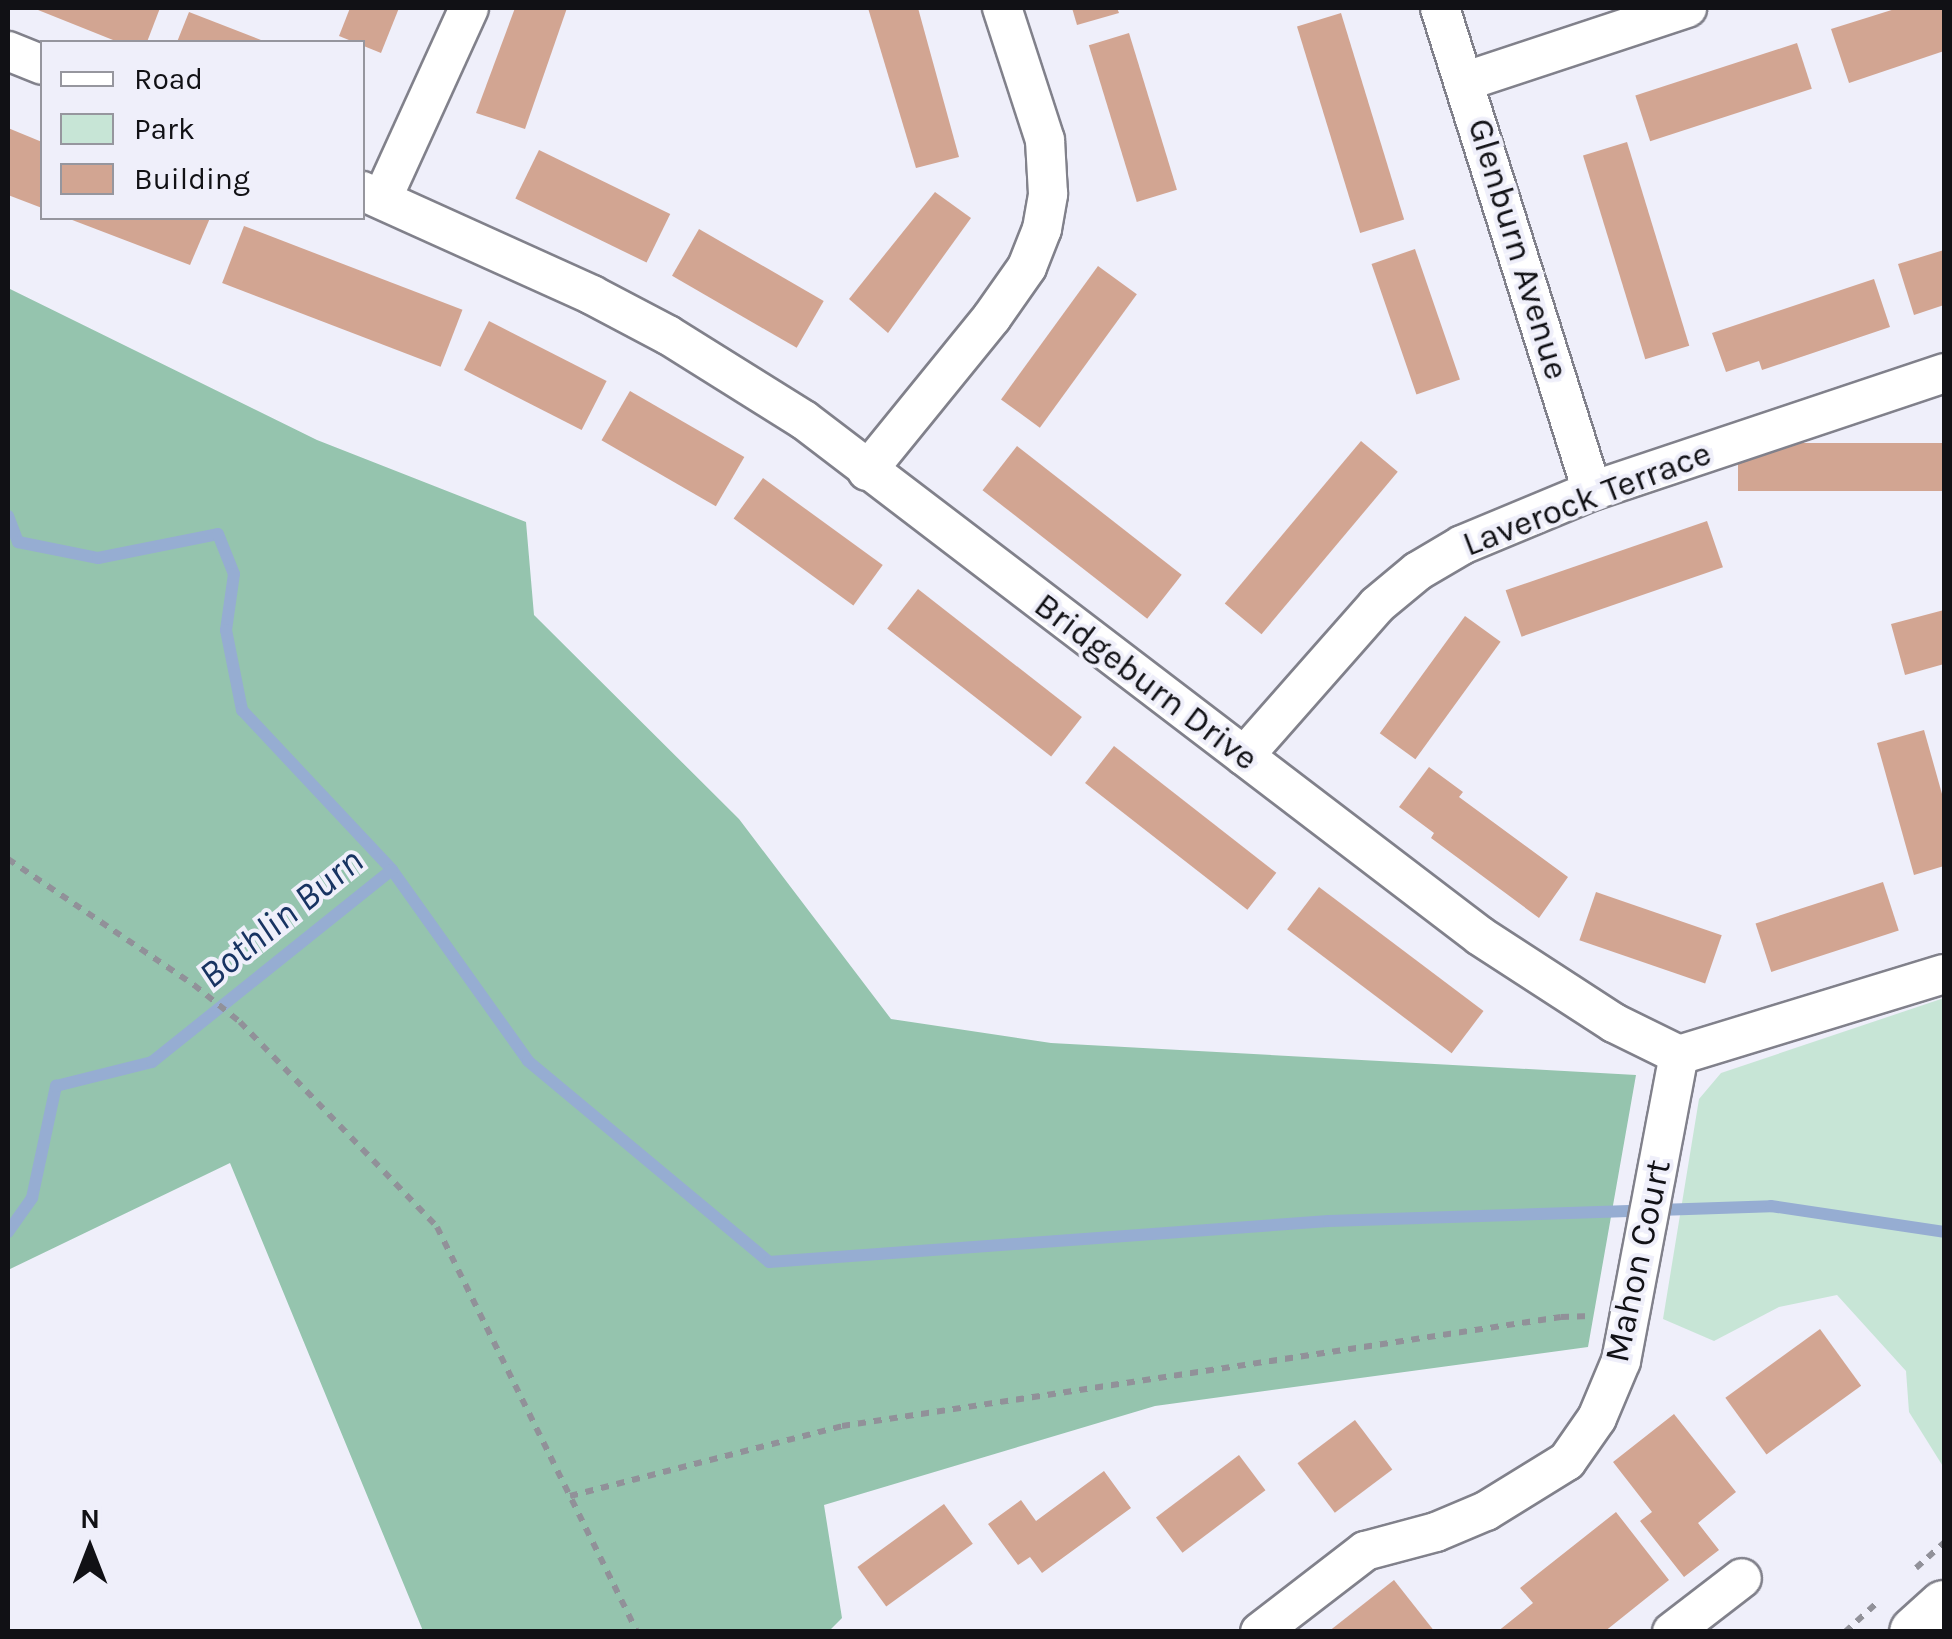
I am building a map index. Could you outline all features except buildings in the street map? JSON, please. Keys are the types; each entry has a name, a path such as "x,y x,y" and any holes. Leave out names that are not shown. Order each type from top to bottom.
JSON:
{"main road":[{"path":"1915,1632 1944,1606"}],"street":[{"path":"372,195 469,8"},
{"path":"868,471 992,317 1026,267 1042,229 1048,194 1044,140 1002,8"},
{"name":"Glenburn Avenue","path":"1440,8 1592,491"},
{"path":"1466,81 1687,8"},
{"path":"8,51 40,64"},
{"name":"Bridgeburn Drive","path":"372,195 592,295 668,335 804,420 1480,936 1614,1023 1679,1055"},
{"name":"Laverock Terrace","path":"1244,756 1334,648 1418,570 1502,525 1592,491 1944,373"},
{"path":"1679,1055 1944,974"},
{"name":"Mahon Court","path":"1271,1628 1364,1551 1436,1532 1486,1511 1529,1488 1567,1461 1597,1418 1621,1361 1643,1262 1679,1055"},
{"path":"1672,1632 1742,1578"}],"path":[{"path":"8,859 194,985 240,1022 436,1227 637,1632"},
{"path":"570,1496 842,1426 1561,1317 1631,1315"}],"green space":[{"path":"8,288 317,440 526,522 534,615 739,819 891,1019 1051,1043 1636,1075 1588,1347 1155,1406 824,1505 842,1618 829,1631 423,1631 230,1163 8,1270"},
{"path":"1944,998 1944,1468 1909,1412 1906,1371 1837,1295 1779,1307 1714,1341 1663,1319 1699,1099 1721,1073"}],"waterway":[{"path":"8,516 18,542 98,558 218,534 234,574 226,630 242,710 392,870 528,1061 769,1262 1329,1221 1771,1206 1944,1232"},
{"name":"Bothlin Burn","path":"8,1232 32,1198 56,1086 152,1062 392,870"}]}
